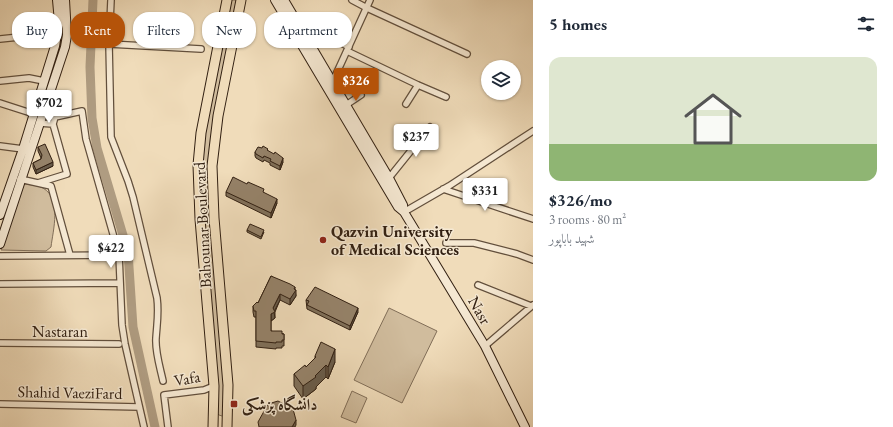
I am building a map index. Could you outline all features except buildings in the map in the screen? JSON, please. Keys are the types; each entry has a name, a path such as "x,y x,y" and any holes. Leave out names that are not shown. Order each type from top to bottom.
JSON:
{"main road":[{"name":"Bahounar Boulevard","path":"227,427 228,395 214,218 212,166 219,110 241,0"},
{"name":"Bahounar Boulevard","path":"213,427 214,391 200,219 198,165 201,133 225,3"},
{"path":"214,391 217,413 222,416 225,411 228,395"}],"street":[{"path":"57,0 58,12"},
{"path":"0,244 1,234 65,46 67,35 65,0"},
{"path":"110,12 111,0"},
{"name":"Nasr","path":"275,0 398,207 404,212 485,346 525,427"},
{"name":"Nasr","path":"284,0 389,178 403,205 404,212"},
{"path":"352,0 467,54"},
{"path":"333,81 370,0"},
{"path":"0,39 12,38"},
{"path":"125,45 201,49"},
{"path":"0,215 3,198 23,149 54,48"},
{"path":"109,48 111,138 130,187 158,298 159,313 156,347 163,381"},
{"path":"348,49 418,85 446,97"},
{"path":"0,81 29,78 44,81"},
{"path":"406,104 418,85"},
{"path":"346,105 361,95"},
{"path":"0,103 34,114"},
{"path":"38,183 67,174 53,124 56,117 82,111 86,139 119,256 122,325 144,427"},
{"path":"39,123 53,124"},
{"path":"389,178 430,127"},
{"path":"404,212 443,189 533,131"},
{"path":"0,146 23,149"},
{"path":"20,179 51,186 70,255"},
{"path":"443,189 533,219"},
{"path":"446,243 474,243 517,254 533,260"},
{"path":"0,256 119,256"},
{"path":"0,284 120,283"},
{"path":"478,285 532,306 485,346"},
{"name":"Nastaran","path":"0,343 119,344"},
{"name":"Vafa","path":"168,427 164,395 204,390 214,391"},
{"name":"Shahid VaeziFard","path":"0,404 139,407"}],"shaded area":[{"path":"224,0 241,0 239,12 222,12"},
{"path":"216,48 233,48 212,166 228,385 224,414 222,416 217,413 198,165"},
{"path":"24,184 43,188 53,199 55,215 51,247 46,251 1,250"},
{"path":"389,308 437,331 402,403 354,380"},
{"path":"352,391 367,398 356,423 341,417"}],"waterway":[{"path":"93,0 90,67 92,118 97,148 128,252 133,327 155,427"}],"place":[{"name":"Qazvin University of Medical Sciences","path":"323,240"},
{"name":"دانشگاه پزشکی","path":"234,404"}]}
